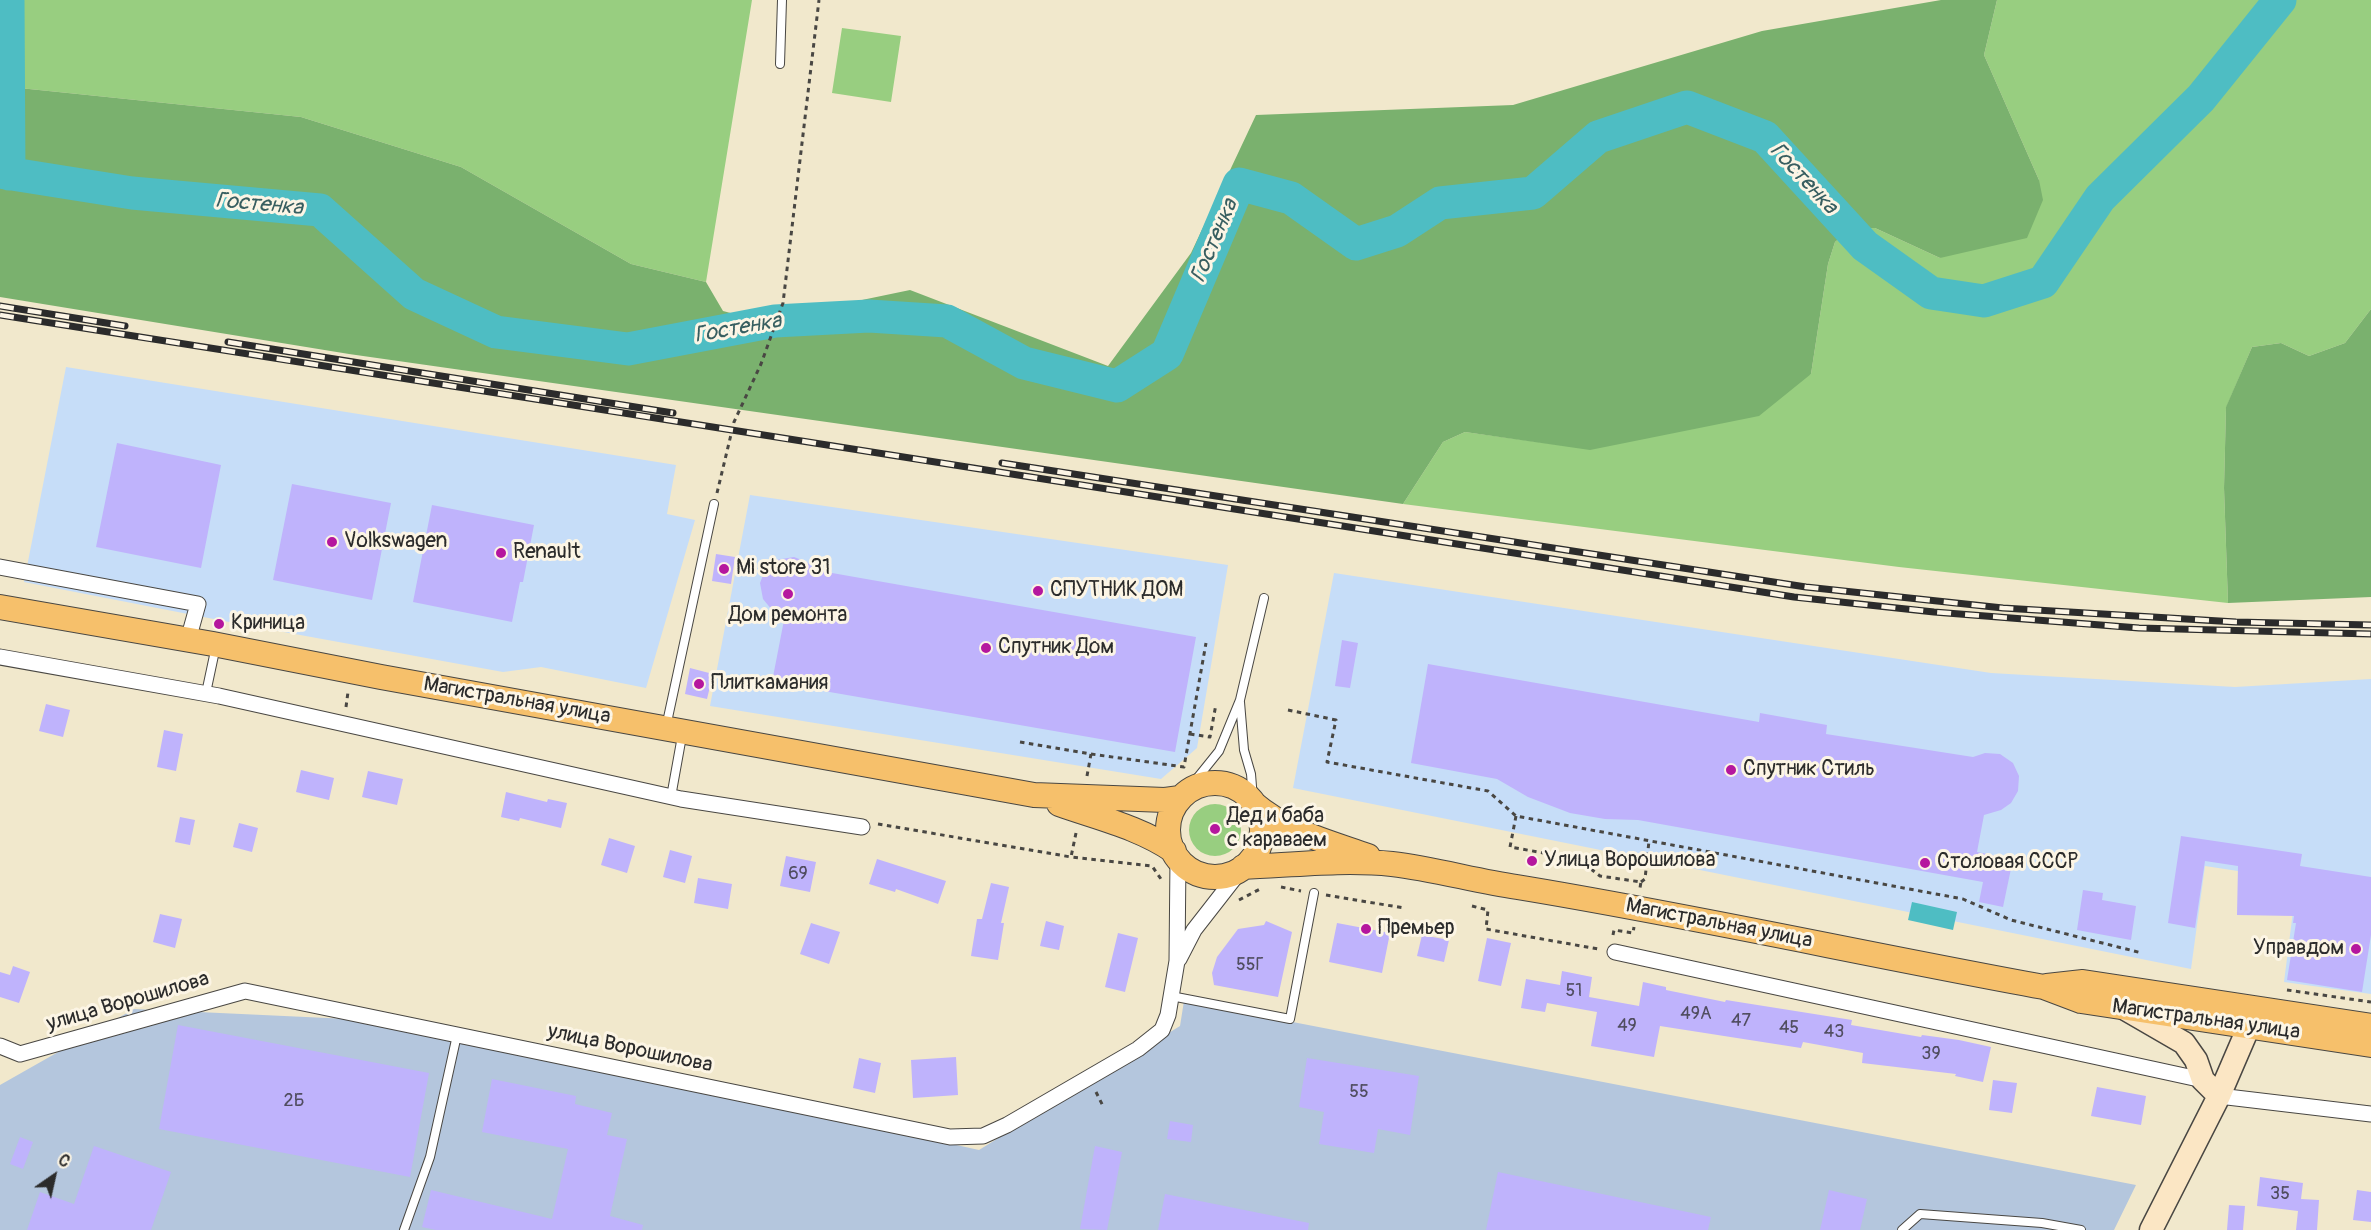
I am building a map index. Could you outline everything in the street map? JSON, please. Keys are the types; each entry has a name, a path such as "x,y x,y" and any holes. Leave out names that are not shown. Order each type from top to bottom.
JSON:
{"main road":[{"name":"Магистральная улица","path":"0,607 1082,805 1158,840 1195,872 1207,876 1230,875 1241,869 1344,862 1393,864 1637,908 2044,987 2081,1001 2123,1007 2371,1026"},
{"name":"Магистральная улица","path":"1082,805 1165,800 1183,795 1204,784 1223,784 1242,791 1265,813 1305,833 1393,864"},
{"path":"1176,855 1168,833 1169,824 1171,815 1183,795"},
{"path":"1241,869 1256,853 1262,834 1259,814 1253,803"},
{"name":"Магистральная улица","path":"2044,987 2083,982 2253,1017 2371,1045"}],"street":[{"path":"0,567 198,604 189,640"},
{"path":"0,657 206,693 671,797 862,827"},
{"path":"1176,855 1177,962"},
{"path":"1177,962 1194,930 1241,869"},
{"path":"1615,952 2204,1080"},
{"name":"улица Ворошилова","path":"0,1046 20,1054 245,991 950,1137 976,1137 1007,1125 1148,1043 1162,1030 1168,1015 1177,962"},
{"path":"2123,1007 2184,1043 2196,1060 2204,1080 2219,1096 2371,1114"},
{"path":"2151,1230 2219,1096 2253,1017"}],"lane":[{"path":"780,64 782,0"},
{"path":"671,797 674,730 714,504"},
{"path":"1183,795 1219,750 1240,700 1264,598"},
{"path":"206,693 217,645"},
{"path":"1240,700 1244,750 1251,774 1253,803"},
{"path":"1171,996 1290,1018 1314,893"},
{"path":"404,1230 430,1157 457,1035"},
{"path":"1902,1230 1920,1214 2042,1223 2081,1230"}],"path":[{"path":"714,504 734,422 761,364 783,303 819,0"},
{"path":"1020,742 1184,766 1206,643"},
{"path":"1190,734 1210,737 1216,704"},
{"path":"1288,710 1336,720 1327,762 1488,791 1516,816 1963,899 2011,920 2142,953"},
{"path":"1071,857 1091,754"},
{"path":"862,827 876,823 1071,857 1152,866 1164,886"},
{"path":"1641,882 1645,879 1649,841"},
{"path":"1277,887 1404,908"},
{"path":"1207,912 1216,914 1258,889 1267,888"},
{"path":"1472,906 1488,910 1486,929 1615,952"},
{"path":"1088,1078 1103,1106"}],"shaded area":[{"path":"66,367 676,465 667,514 695,520 646,688 541,667 503,672 24,582"},
{"path":"750,495 1228,565 1197,748 1161,779 710,706"},
{"path":"1334,573 1991,673 2235,687 2371,679 2371,994 2284,982 2297,880 2205,866 2191,969 1293,788"},
{"path":"1184,1001 2136,1185 2114,1230 0,1230 0,1085 134,1009 370,1020 457,1035 979,1150 1180,1026"}],"green space":[{"path":"0,0 752,0 706,282 631,264 461,167 301,117 0,86"},
{"path":"1941,0 1997,0 1984,55 2039,180 2043,200 2027,238 1940,258 1875,228 1852,228 1835,242 1828,264 1811,374 1759,416 1590,450 1465,432 1443,442 1403,504 349,354 0,297 0,86 301,117 461,167 631,264 706,282 723,311 761,321 910,290 1108,366 1191,253 1256,115 1513,105 1762,31"},
{"path":"1997,0 2371,0 2371,309 2345,343 2309,356 2281,343 2252,347 2226,408 2224,488 2228,603 1899,567 1403,504 1443,442 1465,432 1590,449 1811,374 1828,264 1835,242 1852,228 1875,228 1940,258 2039,180 1984,55"},
{"path":"842,28 901,36 891,102 832,93"},
{"path":"2371,309 2371,597 2228,603 2224,488 2226,407 2252,347 2281,343 2309,356 2345,343"},
{"path":"1215,804 1225,806 1233,812 1239,820 1241,830 1239,840 1233,848 1225,854 1215,856 1205,854 1197,848 1191,840 1189,830 1191,820 1197,812 1205,806"}],"water":[{"path":"1912,902 1957,912 1953,930 1908,920"}],"building":[{"path":"117,443 221,465 201,568 96,547"},
{"name":"Volkswagen","path":"292,484 391,503 372,600 273,580"},
{"path":"432,505 534,525 523,582 520,582 512,622 413,602"},
{"name":"Mi store 31","path":"716,554 735,557 731,584 712,581"},
{"name":"Спутник Дом","path":"794,557 807,562 815,570 1196,637 1175,752 772,682 785,615 772,610 763,599 760,583 765,570 776,560"},
{"path":"1342,640 1358,643 1350,688 1335,686"},
{"name":"Спутник Стиль","path":"1428,664 1759,722 1760,713 1827,725 1826,734 1973,757 1985,753 2000,754 2013,763 2019,776 2018,791 2011,803 2001,810 1984,815 1977,852 2013,859 2003,907 1979,902 1983,882 1638,820 1605,819 1570,813 1528,797 1497,779 1411,763"},
{"name":"Плиткамания","path":"690,668 713,674 707,699 685,694"},
{"path":"46,704 70,710 63,737 39,731"},
{"path":"164,730 183,734 176,771 157,767"},
{"path":"301,770 334,778 329,800 296,792"},
{"path":"368,771 403,779 397,805 362,797"},
{"path":"506,792 547,802 548,799 567,803 561,828 520,818 519,821 501,817"},
{"path":"180,817 195,820 190,845 175,842"},
{"path":"239,823 258,828 252,852 233,847"},
{"path":"2181,836 2302,854 2300,866 2371,877 2371,935 2362,992 2287,980 2296,923 2293,923 2294,916 2237,915 2238,866 2205,861 2195,928 2168,923"},
{"path":"609,838 635,846 627,873 601,865"},
{"path":"670,850 692,856 685,883 663,877"},
{"path":"786,856 816,862 810,892 780,886"},
{"path":"877,859 946,881 938,904 896,889 895,892 869,884"},
{"path":"698,878 732,884 728,909 694,903"},
{"path":"991,883 1009,887 1001,923 1004,923 998,960 971,956 977,919 982,919"},
{"path":"2083,890 2103,893 2102,900 2136,906 2131,940 2077,930"},
{"path":"160,914 182,919 175,948 153,942"},
{"path":"1046,921 1064,926 1059,950 1040,946"},
{"path":"1266,921 1292,932 1278,997 1214,985 1212,973 1217,957 1238,929 1264,925"},
{"path":"811,923 840,932 829,964 800,954"},
{"path":"1337,923 1390,933 1382,973 1329,962"},
{"path":"1118,933 1138,938 1125,992 1105,987"},
{"path":"1422,935 1449,940 1444,962 1417,956"},
{"path":"1487,938 1511,943 1501,986 1478,981"},
{"path":"13,966 30,972 19,1003 0,997 0,972 10,975"},
{"path":"1562,971 1592,977 1589,997 1639,1006 1643,982 1666,987 1666,990 1725,1002 1726,1000 1852,1020 1851,1025 1921,1037 1922,1035 1959,1040 1991,1047 1983,1082 1955,1076 1956,1074 1862,1063 1863,1053 1803,1042 1801,1048 1660,1026 1654,1057 1591,1046 1597,1012 1547,1003 1545,1012 1521,1008 1526,979 1560,985"},
{"path":"178,1025 429,1073 410,1177 159,1129"},
{"path":"956,1057 958,1095 913,1098 911,1060"},
{"path":"859,1058 881,1063 875,1093 853,1088"},
{"path":"1307,1058 1419,1076 1410,1135 1378,1129 1374,1153 1319,1144 1324,1112 1299,1107"},
{"path":"492,1079 576,1096 575,1104 612,1113 607,1135 627,1139 610,1216 643,1225 642,1230 436,1230 422,1227 431,1190 552,1219 568,1149 482,1132"},
{"path":"1993,1080 2017,1083 2012,1113 1989,1110"},
{"path":"2097,1087 2146,1096 2141,1125 2091,1116"},
{"path":"1170,1121 1193,1125 1191,1142 1167,1139"},
{"path":"20,1137 33,1142 23,1169 10,1164"},
{"path":"94,1146 171,1172 151,1230 27,1230 40,1192 74,1204"},
{"path":"1095,1146 1122,1152 1107,1230 1080,1229"},
{"path":"1498,1172 1711,1217 1708,1230 1486,1230"},
{"path":"2260,1177 2303,1183 2301,1199 2319,1200 2317,1230 2296,1230 2298,1211 2257,1206"},
{"path":"1829,1190 1867,1199 1860,1230 1820,1230"},
{"path":"2357,1190 2371,1192 2371,1222 2353,1220"},
{"path":"1165,1194 1309,1223 1308,1230 1158,1230"},
{"path":"2229,1205 2245,1206 2243,1230 2227,1230"}],"waterway":[{"path":"8,0 9,174"},
{"name":"Гостенка","path":"0,172 132,193 320,210 414,294 496,332 628,349 775,321 869,316 947,321 1024,363 1117,386 1167,354 1239,184 1291,198 1356,244 1397,231 1440,203 1533,193 1598,137 1687,107 1765,137 1865,246 1931,293 1984,301 2043,282 2100,198 2201,98 2280,0"}],"railway":[{"path":"0,306 125,326"},
{"path":"0,315 1794,597 1934,612 2139,628 2371,634"},
{"path":"228,342 673,413"},
{"path":"1002,463 1806,587 2003,608 2236,622 2371,625"}],"place":[{"name":"Volkswagen","path":"332,542"},
{"name":"Renault","path":"501,553"},
{"name":"Mi store 31","path":"724,569"},
{"name":"СПУТНИК ДОМ","path":"1038,591"},
{"name":"Дом ремонта","path":"788,594"},
{"name":"Криница","path":"219,624"},
{"name":"Спутник Дом","path":"986,648"},
{"name":"Плиткамания","path":"699,684"},
{"name":"Спутник Стиль","path":"1731,770"},
{"name":"Дед и баба с караваем","path":"1215,829"},
{"name":"Улица Ворошилова","path":"1532,861"},
{"name":"Столовая СССР","path":"1925,863"},
{"name":"Премьер","path":"1366,929"},
{"name":"Управдом","path":"2356,949"}]}
